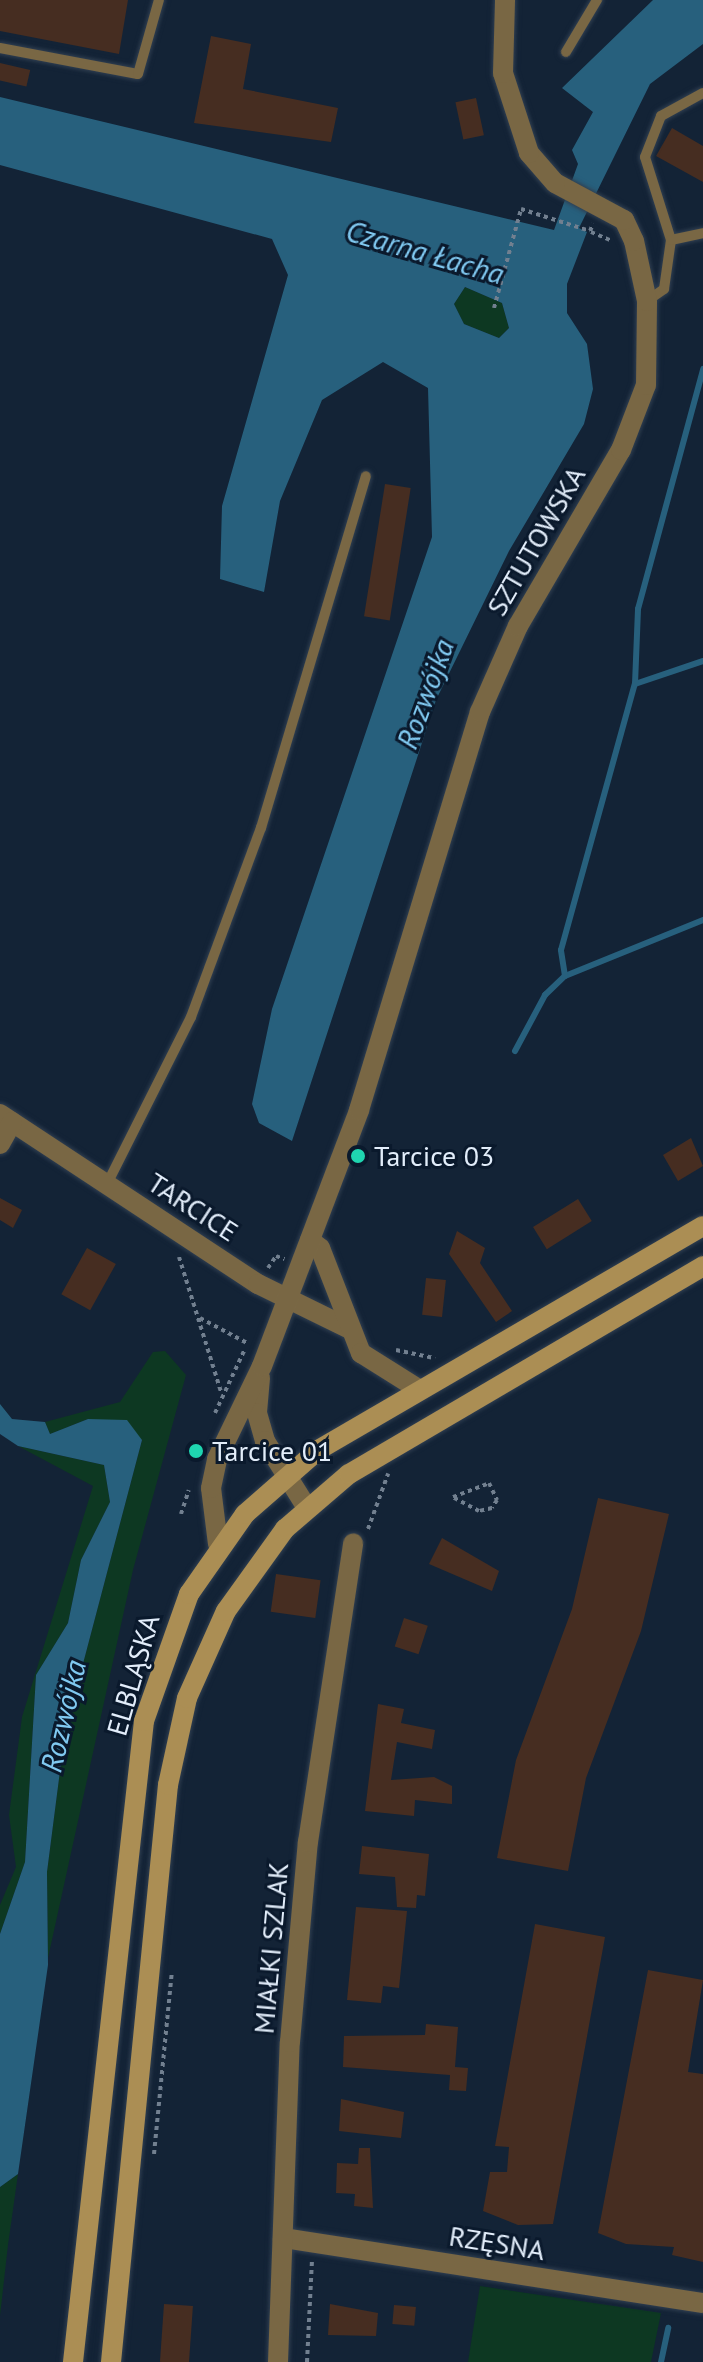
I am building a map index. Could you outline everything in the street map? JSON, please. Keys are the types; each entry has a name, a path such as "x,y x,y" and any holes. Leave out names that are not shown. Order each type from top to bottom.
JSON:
{"main road":[{"name":"ELBLĄSKA","path":"73,2362 144,1721 169,1634 218,1544 286,1476 420,1390 703,1226"},
{"name":"ELBLĄSKA","path":"111,2362 178,1730 226,1611 307,1508 392,1447 703,1266"}],"street":[{"name":"SZTUTOWSKA","path":"218,1544 211,1488 217,1459 262,1366 359,1110 480,712 518,626 637,413 650,356 647,301 624,220 555,183 529,153 511,116 503,73 505,0"},
{"name":"TARCICE","path":"0,1144 6,1118 286,1300 348,1328"},
{"path":"310,1240 320,1248 348,1328 361,1353 420,1390"},
{"name":"SZTUTOWSKA","path":"262,1366 257,1413 286,1476 307,1508"},
{"name":"MIAŁKI SZLAK","path":"278,2362 308,1842 353,1543"},
{"name":"RZĘSNA","path":"283,2238 703,2303"}],"lane":[{"path":"0,48 138,74 159,0"},
{"path":"566,52 597,0"},
{"path":"647,301 664,289 671,240 645,157 661,116 703,93"},
{"path":"671,240 703,233"},
{"path":"107,1184 191,1017 261,828 366,476"}],"path":[{"path":"494,308 521,209 591,230"},
{"path":"176,1250 221,1392"},
{"path":"200,1318 247,1343"},
{"path":"390,1349 449,1354"},
{"path":"378,1479 400,1465"},
{"path":"353,1543 373,1524 389,1472"},
{"path":"489,1483 497,1500 479,1511 453,1497 489,1483"},
{"path":"153,2159 173,1958"},
{"path":"307,2362 313,2243"}],"green space":[{"path":"465,287 502,303 509,328 499,338 464,324 454,304"},
{"path":"165,1351 186,1375 133,1570 48,1958 47,1872 65,1732 142,1440 88,1419 50,1434 45,1422 120,1402 153,1352"},
{"path":"18,1446 104,1465 110,1502 81,1560 68,1623 36,1675 25,1862 0,1934 0,1905 16,1867 9,1815 22,1717 93,1486"},
{"path":"18,2174 8,2245 0,2316 0,2187"},
{"path":"480,2286 661,2313 651,2362 468,2362"}],"water":[{"name":"Czarna Łacha","path":"653,0 703,0 703,44 650,84 579,228 587,232 567,284 567,313 587,344 593,389 584,424 509,551 436,700 292,1141 259,1123 252,1104 272,1009 432,537 428,388 383,362 322,400 280,501 264,592 220,579 222,506 288,275 272,239 0,165 0,97 554,230 578,164 572,150 593,112 562,88","holes":["465,287 502,303 509,328 499,338 464,324 454,304"]},
{"name":"Rozwójka","path":"0,1404 12,1419 45,1422 50,1434 88,1419 127,1420 142,1440 65,1732 47,1872 48,1965 18,2174 0,2187 0,1934 25,1862 36,1675 68,1623 81,1560 110,1502 104,1465 18,1446 0,1434"}],"building":[{"path":"0,0 128,0 119,54 0,31"},
{"path":"211,36 251,44 243,89 338,108 331,142 194,123"},
{"path":"0,63 30,70 26,87 0,80"},
{"path":"476,98 484,135 463,140 455,102"},
{"path":"672,128 703,146 703,182 656,156"},
{"path":"385,484 411,488 390,620 364,616"},
{"path":"691,1138 703,1166 678,1181 663,1155"},
{"path":"0,1198 22,1210 13,1228 0,1220"},
{"path":"578,1199 592,1221 547,1249 533,1227"},
{"path":"457,1231 485,1248 480,1263 512,1311 496,1322 449,1254"},
{"path":"87,1248 116,1264 90,1310 61,1294"},
{"path":"426,1278 446,1280 442,1317 422,1315"},
{"path":"598,1498 669,1514 641,1631 586,1778 568,1871 497,1858 516,1760 572,1609"},
{"path":"442,1538 499,1571 492,1591 429,1564"},
{"path":"276,1574 321,1580 315,1618 271,1612"},
{"path":"404,1618 428,1626 419,1654 395,1647"},
{"path":"378,1704 404,1709 401,1723 435,1730 432,1749 397,1742 391,1780 434,1777 452,1786 452,1804 415,1800 414,1816 365,1811"},
{"path":"362,1846 429,1854 425,1896 417,1895 416,1908 397,1907 395,1877 359,1874"},
{"path":"356,1907 407,1911 399,1988 383,1986 381,2003 347,2000"},
{"path":"535,1924 605,1937 553,2224 518,2225 483,2211 490,2172 507,2172 509,2147 495,2146"},
{"path":"648,1970 703,1980 688,2072 703,2074 703,2262 672,2255 674,2247 626,2244 598,2233"},
{"path":"426,2024 458,2027 455,2067 468,2068 466,2091 449,2090 450,2075 343,2067 344,2036 425,2035"},
{"path":"341,2099 404,2112 401,2138 339,2131"},
{"path":"359,2148 370,2148 373,2208 354,2206 355,2194 336,2193 337,2163 358,2164"},
{"path":"164,2304 193,2306 189,2362 160,2362"},
{"path":"330,2304 378,2313 376,2336 328,2335"},
{"path":"394,2305 416,2307 414,2326 392,2324"}],"waterway":[{"path":"515,1051 545,995 565,976 561,950 635,684 638,609 703,369"},
{"path":"635,684 703,661"},
{"path":"565,976 703,920"},
{"path":"661,2362 668,2328"}],"place":[{"name":"Tarcice 03","path":"358,1156"},
{"name":"Tarcice 01","path":"196,1451"}]}
